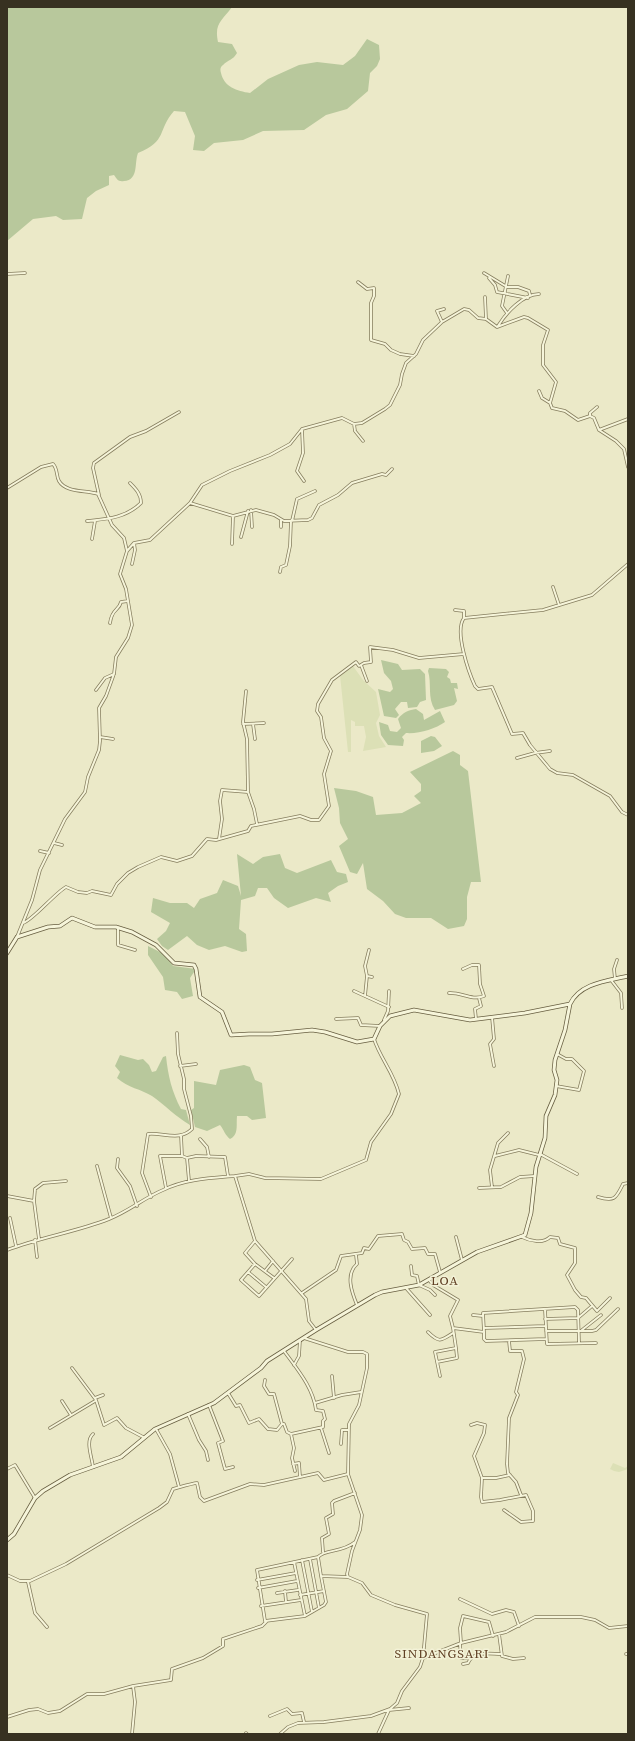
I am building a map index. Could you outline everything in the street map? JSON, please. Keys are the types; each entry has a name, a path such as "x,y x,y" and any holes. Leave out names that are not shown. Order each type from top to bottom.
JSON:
{"street":[{"path":"7,279 7,273 25,273"},
{"path":"484,273 505,286 518,287 529,291 530,295"},
{"path":"488,275 495,285 497,292 528,298"},
{"path":"507,313 502,306 508,276"},
{"path":"358,282 367,289 374,288 374,296 371,303 371,340 385,344 400,354 414,356"},
{"path":"497,327 507,313 530,295 539,294"},
{"path":"485,297 486,319"},
{"path":"442,322 437,311 444,308"},
{"path":"7,953 17,937 32,900 40,870 65,818 85,792 88,777 99,750 99,708 106,696 114,674 116,657 128,638 132,625 126,589 120,574 127,551 134,543 150,540 190,502 202,485 230,471 270,455 290,444 302,429 342,418 354,424 362,423 390,405 400,385 406,363 414,356 423,340 442,322 464,308 469,310 478,318 486,319 497,327"},
{"path":"497,327 524,317 548,330 543,345 543,365 556,382 550,403"},
{"path":"539,391 542,398 550,403 552,408 565,411 578,420 590,416"},
{"path":"590,416 590,412 597,407"},
{"path":"127,551 124,538 113,527 99,496 93,468 94,463 130,437 146,431 179,412"},
{"path":"590,416 594,418 599,430 616,441 624,449 628,467"},
{"path":"599,430 628,419"},
{"path":"354,424 354,431 364,441"},
{"path":"302,429 303,454 297,471 304,481"},
{"path":"7,488 41,467 53,464 56,468 58,480 63,485 75,490 96,493 99,496"},
{"path":"190,502 233,516 249,510 256,510 274,515 280,519 291,521 311,519 319,505 336,496 352,483 382,474 387,474 392,469"},
{"path":"87,522 123,516 141,503 138,492 130,483"},
{"path":"280,572 281,567 286,565 290,546 291,521 297,499 315,491"},
{"path":"249,510 252,527"},
{"path":"241,537 249,510"},
{"path":"232,544 233,516"},
{"path":"280,519 281,527"},
{"path":"92,539 95,521"},
{"path":"132,564 135,550 134,543"},
{"path":"464,618 543,610 596,593 603,585 628,564"},
{"path":"553,587 559,605"},
{"path":"110,622 112,612 120,606 121,602 128,600"},
{"path":"455,610 464,612 462,629 464,654 475,688 492,687 511,733 523,733 535,753 553,771 571,774 610,796 622,812 628,815"},
{"path":"361,665 371,662 371,646 393,650 419,658 464,654"},
{"path":"23,923 28,921 65,887 70,887 78,892 87,893 92,891 111,895 116,885 128,873 159,858 178,861 194,855 206,839 219,839 248,831 250,826 257,824 300,816 311,820 318,820 327,811 329,805 324,774 327,770 331,751 324,738 321,717 317,710 318,704 332,680 356,662 359,666 361,665 367,681"},
{"path":"96,690 105,678 114,674"},
{"path":"246,691 243,724 247,739 248,792 257,824"},
{"path":"243,724 264,723"},
{"path":"253,724 254,739"},
{"path":"100,737 113,738"},
{"path":"517,758 550,751"},
{"path":"219,839 222,819 220,802 222,791 248,792"},
{"path":"54,843 62,845"},
{"path":"40,851 49,853"},
{"path":"17,937 48,927 60,926 74,917 95,927 118,928 132,932 150,942 174,963 194,965 200,997 222,1012 231,1035 272,1034 296,1030 312,1030 325,1032 357,1042 374,1039"},
{"path":"118,928 118,945 135,950"},
{"path":"365,996 367,976 365,966 369,950"},
{"path":"615,979 614,969 617,960"},
{"path":"449,993 457,992 470,998 479,998 484,996 480,984 479,965 472,965 463,969"},
{"path":"367,976 372,977"},
{"path":"7,1540 21,1524 35,1498 62,1479 121,1457 143,1437 155,1429 209,1405 302,1338 382,1292 419,1285 462,1260 485,1249 525,1235 529,1226 535,1176 545,1138 546,1116 555,1096 556,1086 554,1065 565,1030 570,1004 579,991 628,976"},
{"path":"611,980 621,993 622,1008"},
{"path":"354,991 389,1007"},
{"path":"384,1022 389,1007 388,991"},
{"path":"476,1019 475,1009 481,1006 479,998"},
{"path":"7,1250 35,1240 82,1228 111,1218 137,1206 166,1188 190,1181 248,1174 265,1178 321,1179 366,1160 371,1142 391,1114 399,1094 389,1068 380,1055 374,1039 380,1026 390,1016 414,1010 470,1020 525,1013 570,1004"},
{"path":"492,1017 494,1039 490,1044 494,1066"},
{"path":"336,1019 342,1020 358,1018 361,1025 380,1026"},
{"path":"151,1197 142,1173 148,1135 181,1135 190,1131 192,1124 184,1089 184,1079 180,1066 176,1033"},
{"path":"556,1086 579,1090 584,1071 572,1059 566,1059 557,1054"},
{"path":"180,1066 196,1064"},
{"path":"492,1187 490,1172 498,1142 508,1133"},
{"path":"181,1135 182,1156"},
{"path":"200,1139 207,1147 209,1157"},
{"path":"494,1156 519,1150 540,1154 577,1174"},
{"path":"166,1188 162,1174 161,1155 168,1157 182,1156 187,1158 196,1156 225,1158 228,1176"},
{"path":"187,1158 190,1181"},
{"path":"118,1159 117,1170 129,1185 137,1206"},
{"path":"97,1166 111,1218"},
{"path":"235,1176 255,1241 259,1248 282,1270 302,1293 308,1302 309,1321 316,1330"},
{"path":"479,1188 502,1186 520,1177 535,1176"},
{"path":"39,1239 34,1192 38,1185 48,1182 66,1181"},
{"path":"598,1197 608,1200 613,1198 619,1195 623,1184 628,1183"},
{"path":"7,1196 34,1201"},
{"path":"10,1218 16,1246"},
{"path":"302,1293 336,1270 341,1256 362,1253 364,1248 369,1249 370,1246 374,1244 377,1236 403,1234 404,1240 408,1242 412,1249 425,1248 427,1254 435,1254 440,1273"},
{"path":"456,1237 462,1260"},
{"path":"522,1237 531,1240 546,1241 550,1237 558,1238 560,1244 575,1248 575,1262 567,1276 575,1290 581,1297 586,1298 597,1310 610,1298"},
{"path":"35,1240 37,1257"},
{"path":"255,1241 245,1253 255,1264 274,1278"},
{"path":"356,1254 357,1264 354,1266 350,1283 357,1306"},
{"path":"255,1264 242,1281 259,1296 292,1259"},
{"path":"265,1271 273,1261"},
{"path":"411,1266 412,1275 417,1276 419,1285"},
{"path":"248,1272 266,1287"},
{"path":"429,1280 434,1285 458,1300 450,1316 457,1358 437,1362"},
{"path":"419,1285 430,1290 435,1295"},
{"path":"406,1288 430,1315"},
{"path":"545,1319 578,1318 592,1306"},
{"path":"546,1339 485,1341 483,1313 575,1307 578,1310 580,1331 579,1343"},
{"path":"546,1331 592,1332 618,1309"},
{"path":"544,1310 547,1344 596,1343"},
{"path":"473,1315 483,1316"},
{"path":"580,1331 600,1315"},
{"path":"484,1328 545,1326"},
{"path":"453,1328 484,1332"},
{"path":"428,1332 436,1339 441,1340 453,1333"},
{"path":"294,1365 300,1356 302,1338"},
{"path":"302,1338 348,1352 366,1352 368,1357 359,1405 349,1424 348,1430 348,1474 362,1515 360,1530 351,1554 348,1577"},
{"path":"509,1341 510,1351 523,1352 524,1359 516,1392 518,1395 509,1418 507,1432 509,1442 507,1463 510,1474 516,1482 521,1495"},
{"path":"440,1376 436,1351 456,1348"},
{"path":"284,1350 300,1372 315,1403 316,1410 323,1411 325,1418 322,1421 324,1426 321,1428 329,1453"},
{"path":"72,1368 95,1399 104,1425 117,1418 126,1428 143,1437"},
{"path":"332,1376 334,1398"},
{"path":"265,1380 264,1386 267,1392 274,1394 282,1424 284,1423 286,1432 290,1434 294,1450 292,1458 295,1471"},
{"path":"227,1392 236,1406 240,1405 249,1423 259,1419 269,1430 277,1430 282,1424"},
{"path":"315,1403 342,1395 361,1392"},
{"path":"50,1428 95,1399 104,1395"},
{"path":"62,1401 71,1415"},
{"path":"209,1405 223,1441 218,1443 225,1469 233,1467"},
{"path":"188,1414 199,1440 206,1451 208,1460"},
{"path":"471,1425 478,1423 485,1425 484,1433 474,1456 482,1478 481,1497 483,1502 521,1495 527,1496 533,1512 533,1521 521,1522 504,1510"},
{"path":"290,1434 321,1428"},
{"path":"155,1429 170,1454 178,1487"},
{"path":"341,1444 342,1430 348,1430"},
{"path":"93,1434 89,1440 93,1467"},
{"path":"293,1464 299,1463 300,1477"},
{"path":"7,1469 16,1465 35,1498"},
{"path":"7,1575 20,1581 30,1581 66,1564 154,1511 167,1502 173,1489 178,1487 197,1483 200,1497 204,1501 250,1484 264,1485 318,1473 324,1480 348,1474"},
{"path":"482,1478 495,1478 510,1474"},
{"path":"323,1552 322,1538 328,1534 326,1518 333,1514 332,1503 355,1493"},
{"path":"267,1621 264,1619 261,1606 256,1571 258,1569 318,1557 323,1552 342,1550 355,1542"},
{"path":"7,1716 38,1709 45,1712 60,1711 87,1694 104,1694 132,1686 171,1680 172,1669 204,1657 223,1646 223,1639 262,1626 267,1621 305,1616 326,1604 318,1557"},
{"path":"310,1559 319,1608"},
{"path":"302,1560 312,1612"},
{"path":"294,1562 298,1590 305,1616"},
{"path":"257,1580 296,1573"},
{"path":"321,1576 348,1577 362,1583 371,1595 395,1605 427,1614 423,1658 420,1667 402,1691 397,1702 389,1710 378,1734"},
{"path":"30,1581 28,1582 35,1613 47,1626"},
{"path":"258,1588 297,1581"},
{"path":"277,1593 298,1590"},
{"path":"285,1591 286,1602"},
{"path":"300,1595 324,1591"},
{"path":"460,1599 492,1614 506,1610 514,1612 519,1626"},
{"path":"261,1606 301,1600"},
{"path":"474,1657 462,1659 460,1628 463,1616 489,1622 493,1636"},
{"path":"423,1658 461,1644 512,1630 535,1617 556,1616 589,1618 609,1628 628,1626"},
{"path":"499,1634 502,1654"},
{"path":"463,1664 469,1663 470,1659 484,1652 502,1654 502,1656 513,1659 524,1658"},
{"path":"132,1686 135,1702 132,1734"},
{"path":"281,1734 292,1724 304,1722 324,1722 371,1716 389,1710 408,1708"},
{"path":"48,1710 52,1712"},
{"path":"270,1716 287,1710 292,1714 302,1713 304,1722"}],"green space":[{"path":"7,7 232,7 218,26 217,36 218,42 232,44 237,53 220,69 225,82 228,85 240,91 250,93 268,79 299,65 317,62 343,65 355,56 367,39 379,45 380,59 377,66 370,73 368,91 347,109 326,115 304,130 263,131 243,140 214,143 204,151 193,150 195,136 185,112 174,111 165,124 161,135 154,144 138,153 132,178 129,180 120,181 114,175 109,176 109,185 96,191 87,198 82,219 63,220 56,216 33,219 7,241"},
{"path":"381,660 398,664 402,670 420,669 425,674 426,700 420,702 417,707 408,708 407,702 401,702 395,709 399,715 396,718 384,716 378,689 390,692 393,689 391,681 384,673"},
{"path":"353,666 363,680 376,692 380,715 376,723 379,736 386,747 363,751 366,737 364,726 355,726 355,722 351,720 351,752 348,752 340,675"},
{"path":"429,668 446,669 449,672 447,677 450,679 451,683 457,683 458,689 454,688 457,701 454,705 435,710 430,696"},
{"path":"416,709 423,714 424,720 440,711 445,722 437,727 427,730 416,733 406,733 402,737 404,740 403,746 388,745 381,735 379,722 388,725 390,731 397,732 401,728 398,719 406,712"},
{"path":"431,736 435,737 442,746 434,751 421,753 421,741"},
{"path":"453,751 460,755 460,765 468,771 481,882 471,882 467,897 467,919 464,926 448,929 431,918 406,918 395,914 383,901 367,889 363,863 357,874 350,872 339,846 348,839 340,823 339,808 334,788 356,791 373,797 376,815 402,813 421,803 414,796 421,791 421,784 410,772"},
{"path":"237,854 253,864 263,857 280,854 285,868 297,873 331,860 337,872 346,874 348,882 338,886 328,893 331,902 316,898 288,908 274,898 267,888 258,888 255,896 241,900 239,929 246,934 247,951 242,952 225,946 209,950 197,945 187,936 168,950 162,946 157,939 166,931 170,923 151,912 153,898 170,903 187,903 194,908 200,899 217,893 223,880 238,886 241,896"},
{"path":"148,946 166,955 173,966 196,969 190,978 193,996 182,999 177,992 165,990 163,977 148,955"},
{"path":"120,1055 138,1060 143,1059 149,1065 152,1072 156,1071 163,1057 166,1056 169,1077 173,1090 181,1109 186,1110 190,1125 152,1096 126,1084 117,1078 120,1072 115,1066"},
{"path":"244,1065 250,1067 255,1080 262,1083 266,1118 252,1120 247,1116 237,1116 236,1132 230,1139 220,1125 207,1131 195,1127 191,1110 194,1108 194,1081 216,1085 220,1070"},
{"path":"613,1463 625,1468 628,1466 628,1469 619,1472 614,1471 610,1469"}],"district":[{"name":"LOA","path":"445,1280"},
{"name":"SINDANGSARI","path":"442,1653"}]}
